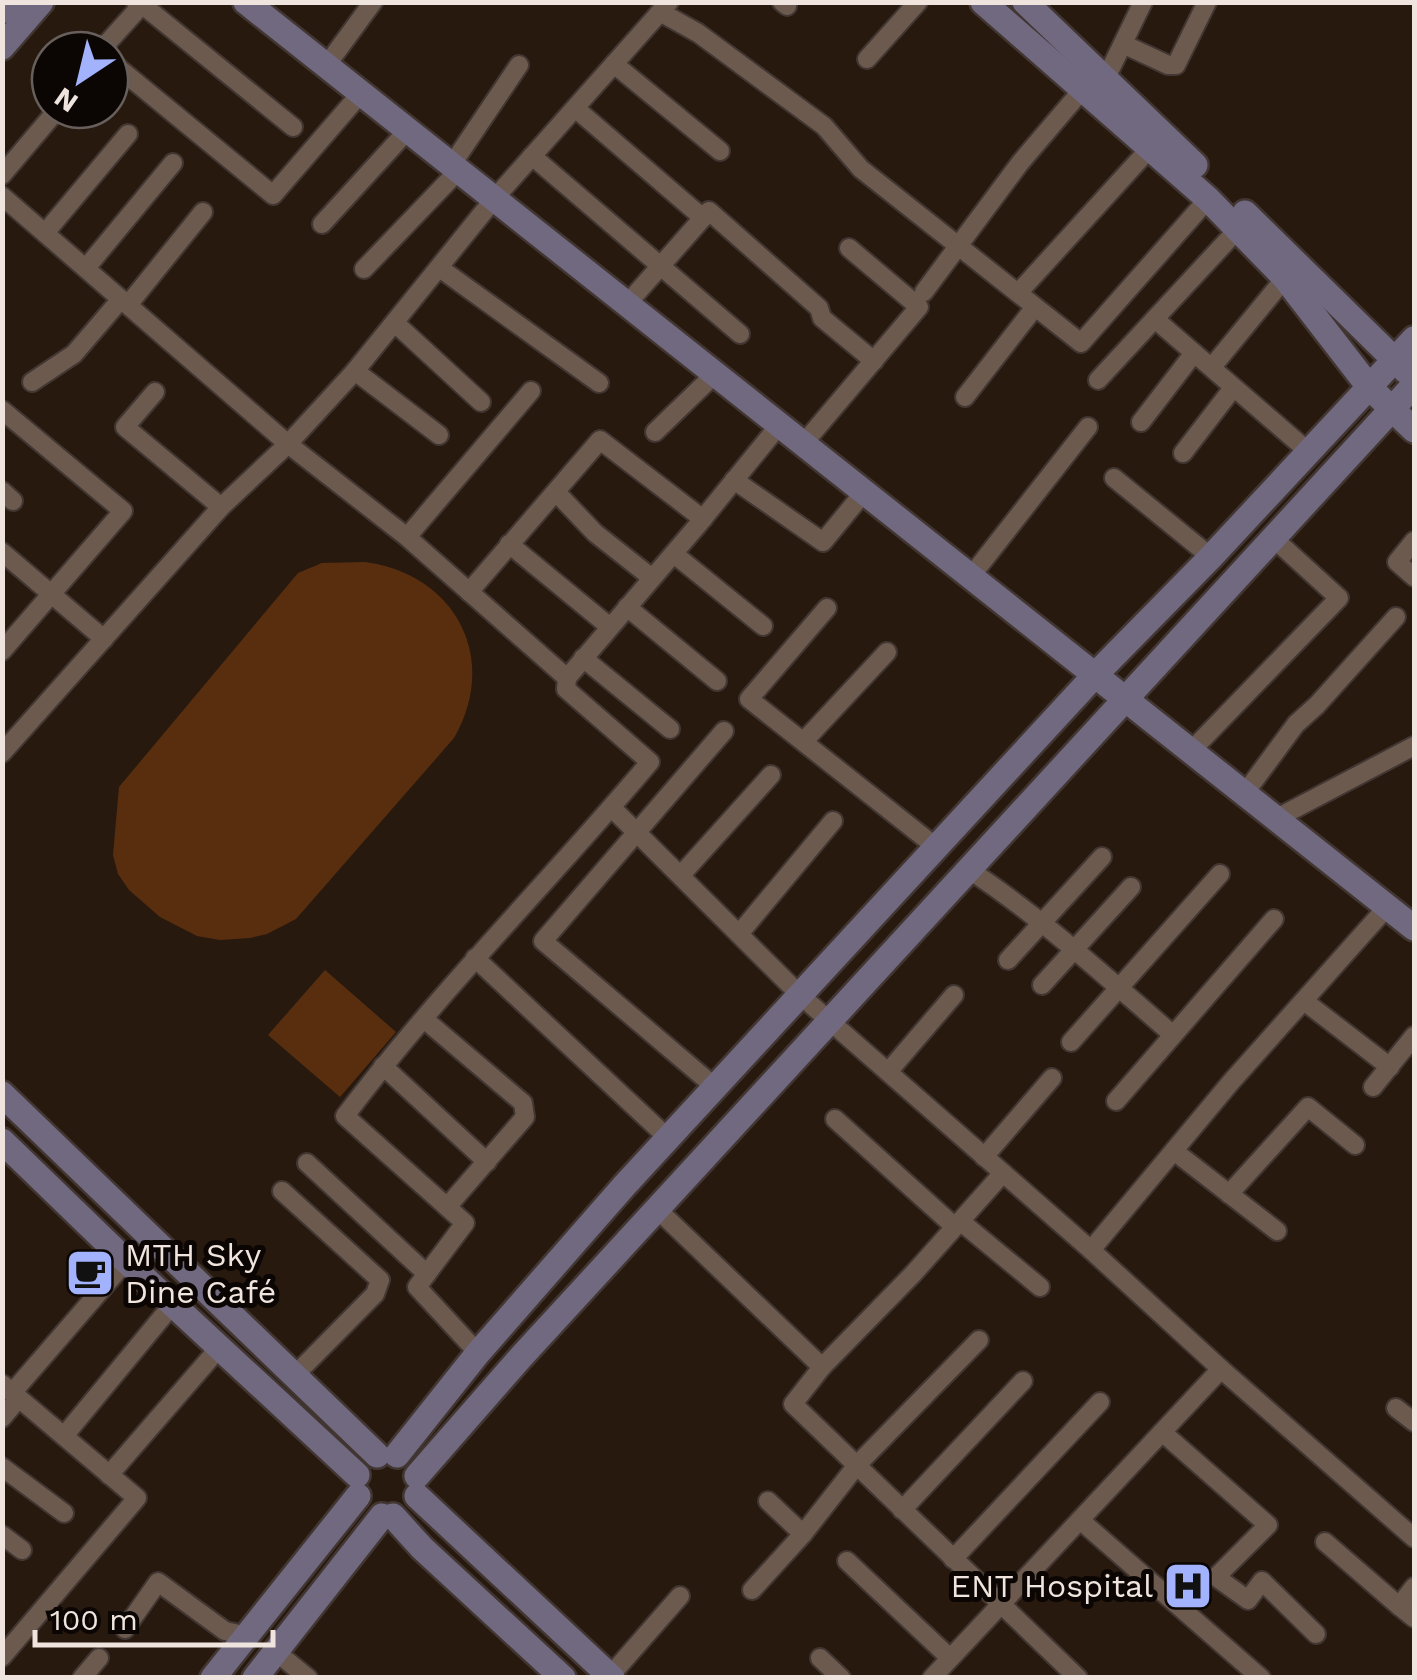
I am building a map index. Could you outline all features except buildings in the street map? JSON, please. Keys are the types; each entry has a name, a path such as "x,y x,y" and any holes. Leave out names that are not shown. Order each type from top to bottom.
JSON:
{"street":[{"path":"2,11 10,2"},
{"path":"2,48 41,2"},
{"path":"119,30 138,9 138,2"},
{"path":"138,2 292,128"},
{"path":"246,2 1414,928"},
{"path":"326,66 373,2"},
{"path":"867,58 918,2"},
{"path":"254,1678 388,1516 412,1505 417,1486 657,1208 1414,383 1396,359 1094,83 984,2"},
{"path":"1025,2 1151,147 1285,278 1370,388 1414,430"},
{"path":"924,292 1020,163 1094,83 1123,44 1143,2"},
{"path":"1123,44 1172,67 1207,2"},
{"path":"5,744 220,507 288,444 355,371 494,200 664,7 824,126 861,169 1081,343 1208,199"},
{"path":"614,64 720,151"},
{"path":"364,268 455,169 518,65"},
{"path":"130,77 273,195 361,94"},
{"path":"575,108 703,218"},
{"path":"2,175 40,130"},
{"path":"322,224 407,130"},
{"path":"45,233 128,134"},
{"path":"1019,292 1151,147"},
{"path":"532,156 740,334"},
{"path":"86,268 173,163"},
{"path":"2,196 288,444 407,537 566,678"},
{"path":"627,304 709,211 820,308 822,318 874,361"},
{"path":"32,382 74,354 203,212"},
{"path":"1098,380 1238,229"},
{"path":"804,443 919,307 849,248"},
{"path":"441,269 599,384"},
{"path":"1212,367 1285,278"},
{"path":"965,397 1035,307"},
{"path":"1156,320 1310,453"},
{"path":"395,323 481,402"},
{"path":"214,1678 358,1486 362,1466 387,1455 668,1138 1096,674 1310,453 1414,338"},
{"path":"1141,422 1194,354"},
{"path":"355,371 438,434"},
{"path":"655,432 716,373"},
{"path":"1183,453 1233,388"},
{"path":"407,537 532,391"},
{"path":"155,392 126,428 220,507"},
{"path":"2,410 123,511 2,651"},
{"path":"478,1353 417,1287 465,1223 345,1116 475,958 650,762 566,689 566,678 780,424"},
{"path":"972,575 1088,426"},
{"path":"469,592 600,440 703,519"},
{"path":"1114,478 1211,557"},
{"path":"734,480 824,542 865,491"},
{"path":"556,492 595,533 652,578"},
{"path":"1190,751 1339,598 1272,537"},
{"path":"1414,542 1397,562 1414,577"},
{"path":"508,544 610,628"},
{"path":"4,554 104,638"},
{"path":"674,554 763,626"},
{"path":"627,607 717,681"},
{"path":"827,608 750,699 936,847"},
{"path":"1245,793 1296,724 1317,706 1396,617"},
{"path":"804,741 887,652"},
{"path":"583,658 670,730"},
{"path":"715,1087 543,941 724,732"},
{"path":"1276,818 1414,746"},
{"path":"681,875 772,775"},
{"path":"612,808 800,995 1092,1250 1221,1369 1411,1529"},
{"path":"738,934 833,821"},
{"path":"1008,960 1102,857"},
{"path":"968,869 1074,949 1172,1034"},
{"path":"1072,1042 1220,874"},
{"path":"1042,985 1131,887"},
{"path":"1092,1250 1387,907"},
{"path":"1116,1102 1274,919"},
{"path":"475,958 668,1138"},
{"path":"888,1072 954,995"},
{"path":"1304,1000 1390,1067"},
{"path":"424,1019 524,1103 525,1118 448,1207"},
{"path":"1373,1087 1414,1036"},
{"path":"383,1066 487,1162"},
{"path":"984,1156 1052,1078"},
{"path":"2,1094 294,1376 387,1455 406,1459 417,1486 480,1569 580,1678"},
{"path":"1229,1194 1308,1107 1355,1145"},
{"path":"835,1119 1040,1288"},
{"path":"2,1141 358,1486 372,1512 388,1516 563,1678"},
{"path":"1174,1151 1276,1231"},
{"path":"307,1163 427,1274"},
{"path":"1003,1173 792,1404 1078,1678"},
{"path":"282,1191 380,1280 376,1294 294,1376"},
{"path":"657,1208 822,1367"},
{"path":"2,1418 11,1392 126,1261"},
{"path":"64,1436 173,1304"},
{"path":"752,1590 803,1534 857,1465 979,1340"},
{"path":"109,1474 219,1348"},
{"path":"932,1678 1221,1369"},
{"path":"902,1510 1023,1381"},
{"path":"2,1657 136,1498 11,1392"},
{"path":"953,1560 1100,1402"},
{"path":"1396,1408 1414,1422"},
{"path":"1162,1432 1268,1525 1216,1577 1248,1600 1262,1581 1316,1634"},
{"path":"2,1466 64,1513"},
{"path":"768,1501 803,1534"},
{"path":"1080,1520 1260,1678"},
{"path":"446,1523 606,1677"},
{"path":"2,1535 22,1550"},
{"path":"1325,1542 1414,1618"},
{"path":"422,1548 475,1579 606,1677"},
{"path":"848,1561 950,1658"},
{"path":"125,1628 158,1582 224,1631 248,1636"},
{"path":"1399,1606 1414,1588"},
{"path":"606,1677 680,1596"},
{"path":"275,1652 308,1678"},
{"path":"82,1678 99,1658"},
{"path":"820,1658 841,1678"}],"shaded area":[{"path":"365,562 397,570 423,583 445,602 460,624 470,650 472,678 467,708 454,738 296,919 250,938 220,940 197,936 160,917 129,890 118,874 113,855 119,787 298,573 322,563"},
{"path":"325,970 396,1032 340,1097 268,1035"}],"place":[{"name":"MTH Sky Dine Café","path":"90,1273"},
{"name":"ENT Hospital","path":"1188,1586"}]}
